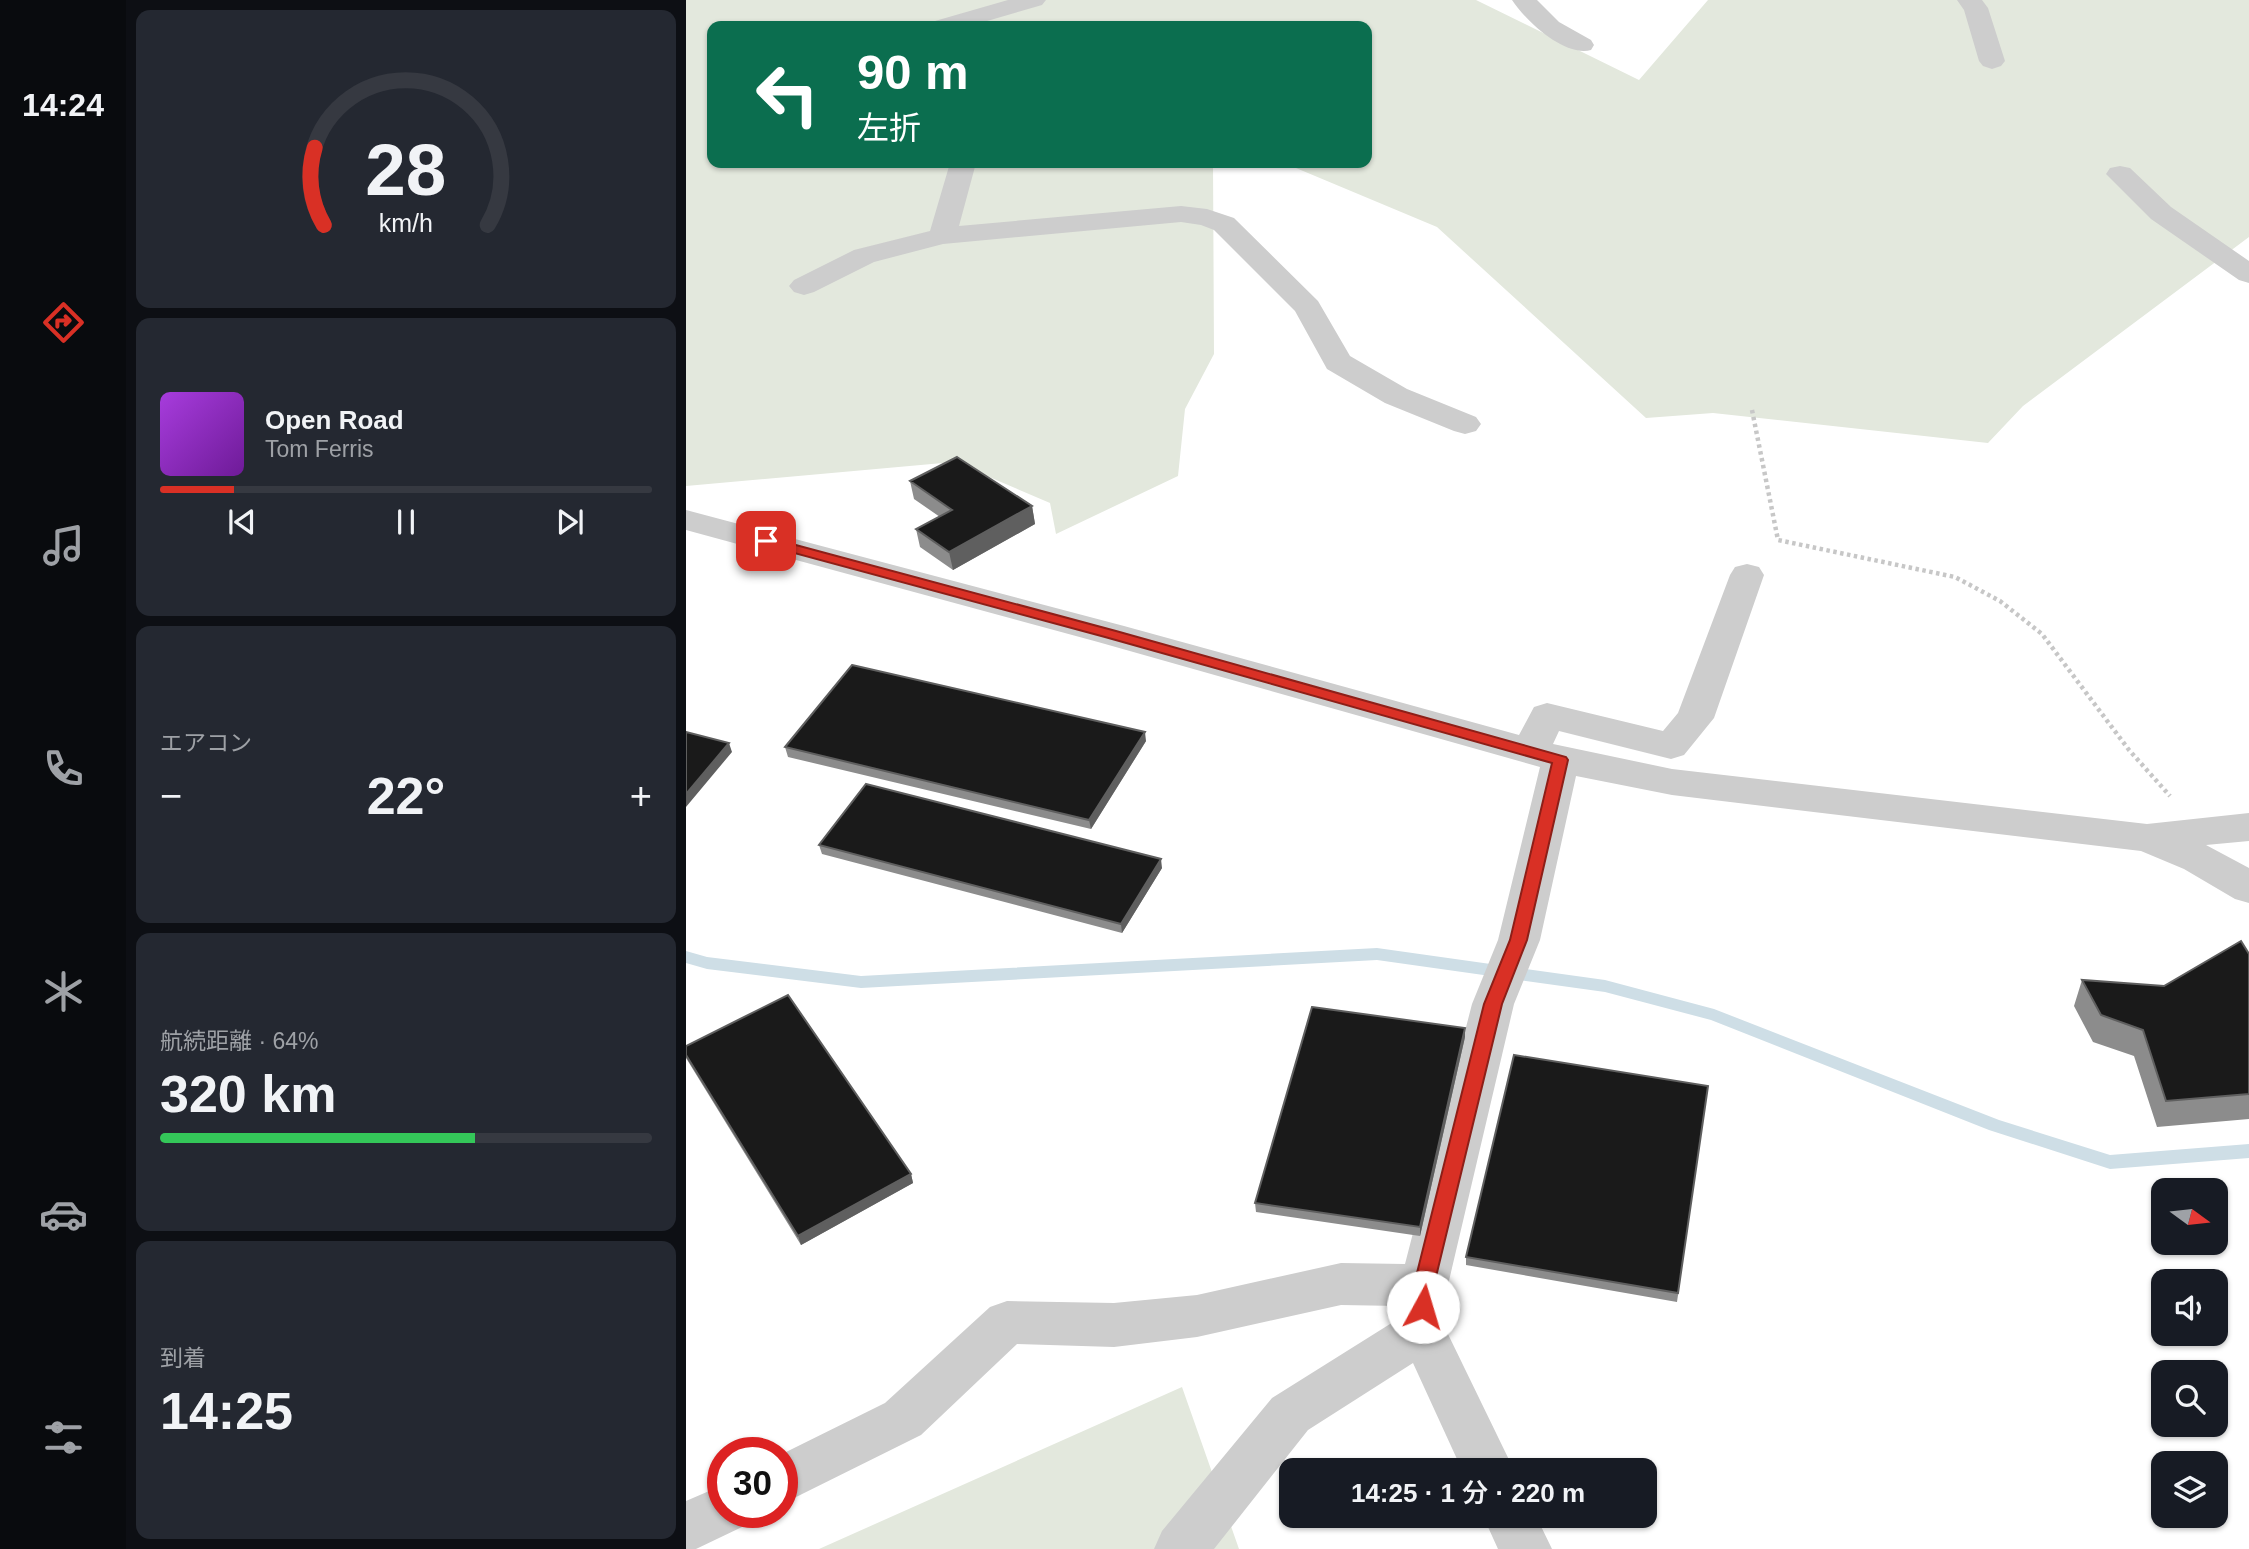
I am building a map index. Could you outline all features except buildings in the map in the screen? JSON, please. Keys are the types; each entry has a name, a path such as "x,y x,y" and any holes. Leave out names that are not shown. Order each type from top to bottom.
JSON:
{"street":[{"path":"961,21 1034,0"},
{"path":"1524,0 1550,27 1581,45"},
{"path":"1969,0 1976,8 1992,61"},
{"path":"942,236 963,168"},
{"path":"2120,174 2161,213 2249,274"},
{"path":"804,286 864,256 942,236 1181,215 1207,216 1224,224 1307,307 1338,362 1396,396 1465,424"},
{"path":"686,520 1111,634 1545,756 1672,782 2144,837 2209,863 2249,888"},
{"path":"1483,1458 1423,1308 1493,1004 1519,940 1545,756 1548,716 1671,746 1695,718 1747,575"},
{"path":"2144,837 2249,827"},
{"path":"798,1472 903,1419 1007,1322 1114,1325 1197,1316 1341,1284 1423,1308"},
{"path":"1181,1549 1290,1414 1423,1308"},
{"path":"686,1528 707,1518"},
{"path":"1515,1528 1525,1549"}],"path":[{"path":"1752,410 1778,540 1955,577 2000,601 2042,634 2129,750 2201,831"}],"shaded area":[{"path":"686,0 1476,0 1639,80 1708,0 2249,0 2249,237 2023,406 1988,443 1713,413 1646,418 1437,227 1296,168 1372,168 1372,21 707,21 707,168 1213,168 1214,354 1185,409 1178,476 1056,534 1050,503 954,462 686,486"},
{"path":"1182,1387 1239,1549 819,1549"}],"waterway":[{"path":"686,957 707,963 861,982 1377,954 1605,986 1714,1015 1995,1125 2110,1162 2249,1151"}],"route":[{"path":"766,541 1560,760 1519,940 1493,1004 1424,1285 1423,1307"}]}
